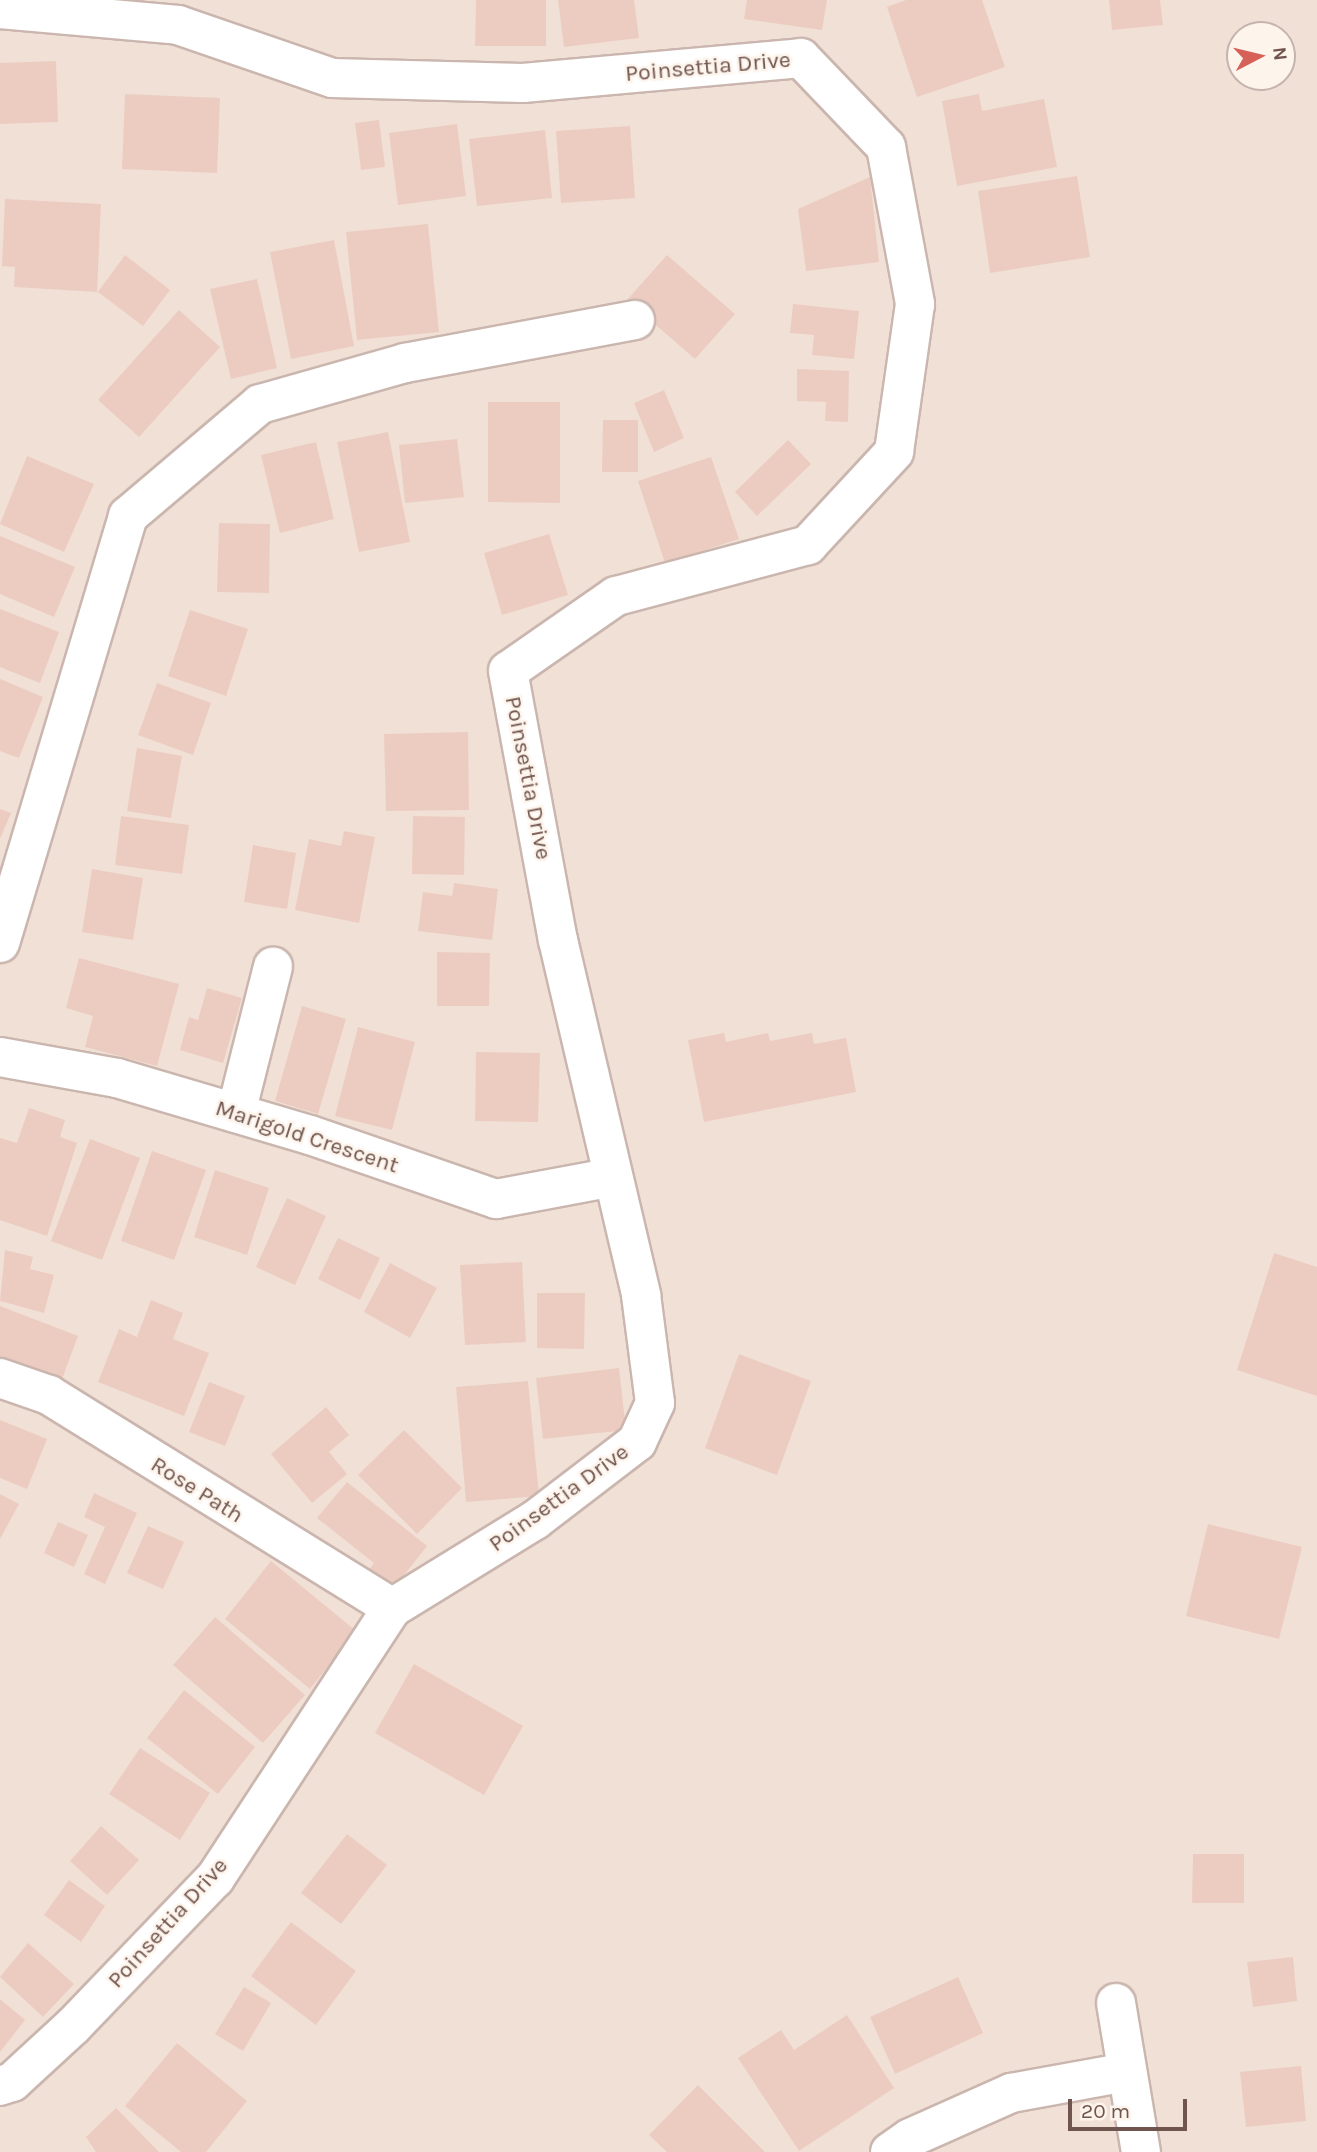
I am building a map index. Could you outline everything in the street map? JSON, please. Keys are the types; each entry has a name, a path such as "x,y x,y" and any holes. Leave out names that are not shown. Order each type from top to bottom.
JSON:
{"street":[{"name":"Poinsettia Drive","path":"0,9 178,25 332,78 523,83 801,58 886,147 915,304 894,452 808,545 616,596 508,671 558,940 641,1295 655,1403 637,1442 536,1520 392,1608 215,1878 73,2026 12,2082 0,2086"},
{"path":"0,943 128,516 260,404 405,363 635,320"},
{"path":"236,1113 273,967"},
{"name":"Marigold Crescent","path":"0,1057 117,1078 236,1113 496,1199 613,1178"},
{"name":"Rose Path","path":"0,1378 49,1395 392,1608"},
{"path":"1116,2003 1141,2152"},
{"path":"890,2152 910,2138 1011,2093 1126,2072"}],"shaded area":[{"path":"0,0 1317,0 1317,2152 0,2152"}],"building":[{"path":"476,0 546,0 546,46 475,46"},
{"path":"558,0 634,0 639,38 564,47"},
{"path":"747,0 827,0 822,30 744,19"},
{"path":"906,0 982,0 1005,67 917,97 887,7"},
{"path":"1109,0 1160,0 1163,25 1112,30"},
{"path":"56,61 58,122 0,124 0,63"},
{"path":"125,94 220,98 217,173 122,169"},
{"path":"979,94 982,111 1044,99 1057,167 957,186 942,101"},
{"path":"379,120 385,167 361,170 355,123"},
{"path":"457,124 466,196 398,205 389,133"},
{"path":"630,126 635,198 561,203 556,131"},
{"path":"545,130 552,198 477,206 469,139"},
{"path":"1077,176 1090,257 990,273 978,191"},
{"path":"870,177 879,262 806,271 798,209"},
{"path":"5,199 101,204 97,292 14,287 15,267 2,266"},
{"path":"428,224 439,332 357,340 346,232"},
{"path":"334,240 354,346 291,359 270,252"},
{"path":"125,255 170,290 143,326 98,292"},
{"path":"667,255 735,314 695,359 627,300"},
{"path":"257,279 277,368 231,379 210,289"},
{"path":"793,304 859,311 854,359 812,355 814,335 790,333"},
{"path":"179,310 220,347 139,437 98,400"},
{"path":"797,369 849,371 848,422 825,421 826,402 797,401"},
{"path":"664,390 684,438 654,452 634,403"},
{"path":"488,402 560,402 560,503 488,502"},
{"path":"603,420 638,420 638,472 602,472"},
{"path":"388,432 410,542 359,552 337,442"},
{"path":"457,439 464,497 405,503 399,445"},
{"path":"788,440 811,464 757,516 735,492"},
{"path":"316,442 334,519 280,533 261,455"},
{"path":"27,456 94,484 64,552 0,524"},
{"path":"711,457 739,539 665,563 638,481"},
{"path":"219,523 270,524 269,593 217,592"},
{"path":"549,534 568,595 502,615 484,553"},
{"path":"0,536 75,567 54,617 0,594"},
{"path":"0,609 59,632 40,683 0,667"},
{"path":"190,610 248,629 226,696 168,676"},
{"path":"0,679 43,697 19,758 0,751"},
{"path":"157,683 211,703 193,755 138,735"},
{"path":"468,732 469,810 386,811 384,734"},
{"path":"137,748 182,756 171,818 127,811"},
{"path":"0,809 11,813 0,839"},
{"path":"121,816 189,825 182,874 115,865"},
{"path":"413,816 465,817 464,875 412,874"},
{"path":"344,831 375,837 359,923 295,910 309,839 341,846"},
{"path":"253,845 296,853 287,909 244,902"},
{"path":"92,869 143,878 133,940 82,932"},
{"path":"454,883 498,889 492,940 418,931 423,892 452,896"},
{"path":"437,952 490,953 489,1006 437,1006"},
{"path":"79,958 179,984 157,1066 85,1047 93,1016 66,1008"},
{"path":"207,988 242,998 223,1063 180,1050 189,1017 198,1020"},
{"path":"302,1006 346,1019 318,1114 275,1101"},
{"path":"358,1027 415,1042 392,1130 335,1116"},
{"path":"724,1033 726,1042 768,1033 770,1041 812,1033 814,1044 846,1038 856,1092 704,1122 688,1040"},
{"path":"476,1052 540,1053 538,1122 475,1121"},
{"path":"29,1108 65,1120 60,1137 77,1143 47,1236 0,1220 0,1138 17,1143"},
{"path":"90,1139 140,1158 102,1260 51,1241"},
{"path":"152,1151 206,1170 174,1260 121,1241"},
{"path":"215,1170 269,1188 247,1255 194,1237"},
{"path":"287,1198 326,1216 295,1285 256,1267"},
{"path":"338,1238 380,1258 360,1300 318,1279"},
{"path":"5,1250 33,1257 30,1269 54,1275 44,1313 0,1301"},
{"path":"1274,1253 1317,1267 1317,1396 1237,1370"},
{"path":"522,1262 526,1342 465,1345 460,1265"},
{"path":"390,1263 437,1288 410,1338 364,1312"},
{"path":"537,1293 585,1293 584,1349 537,1348"},
{"path":"151,1300 183,1313 173,1339 209,1353 184,1416 98,1382 119,1329 137,1337"},
{"path":"0,1306 78,1336 58,1390 0,1367"},
{"path":"739,1354 811,1381 777,1475 705,1448"},
{"path":"619,1368 626,1430 543,1439 536,1378"},
{"path":"528,1381 539,1496 466,1502 456,1387"},
{"path":"209,1382 245,1396 225,1446 189,1432"},
{"path":"326,1407 349,1435 329,1452 347,1474 312,1503 271,1454"},
{"path":"0,1420 47,1439 27,1489 0,1478"},
{"path":"404,1430 462,1488 417,1534 358,1475"},
{"path":"347,1482 427,1546 390,1593 366,1574 374,1563 317,1518"},
{"path":"94,1493 137,1513 105,1584 84,1574 105,1527 84,1517"},
{"path":"0,1494 19,1504 0,1539"},
{"path":"58,1522 88,1535 74,1567 44,1553"},
{"path":"1208,1524 1302,1547 1279,1639 1186,1616"},
{"path":"148,1526 184,1542 163,1589 127,1573"},
{"path":"271,1561 356,1631 310,1689 225,1619"},
{"path":"215,1617 305,1695 263,1743 173,1665"},
{"path":"414,1664 523,1726 484,1795 375,1733"},
{"path":"184,1690 255,1747 218,1794 147,1738"},
{"path":"140,1748 210,1793 180,1840 109,1794"},
{"path":"101,1826 139,1860 107,1895 70,1861"},
{"path":"347,1834 387,1865 341,1924 301,1893"},
{"path":"1193,1854 1244,1854 1244,1903 1192,1903"},
{"path":"69,1880 105,1906 81,1942 44,1915"},
{"path":"291,1922 356,1971 316,2025 251,1976"},
{"path":"28,1943 74,1984 43,2017 0,1977"},
{"path":"1293,1957 1297,2001 1253,2007 1247,1962"},
{"path":"958,1977 983,2033 895,2074 870,2017"},
{"path":"244,1987 271,2003 243,2051 215,2034"},
{"path":"0,1999 25,2020 0,2052"},
{"path":"847,2015 894,2088 799,2151 738,2058 781,2030 794,2050"},
{"path":"177,2043 247,2101 206,2152 181,2152 125,2106"},
{"path":"1301,2066 1306,2121 1246,2127 1240,2072"},
{"path":"698,2085 765,2152 667,2152 649,2135"},
{"path":"116,2108 159,2152 96,2152 86,2137"}]}
